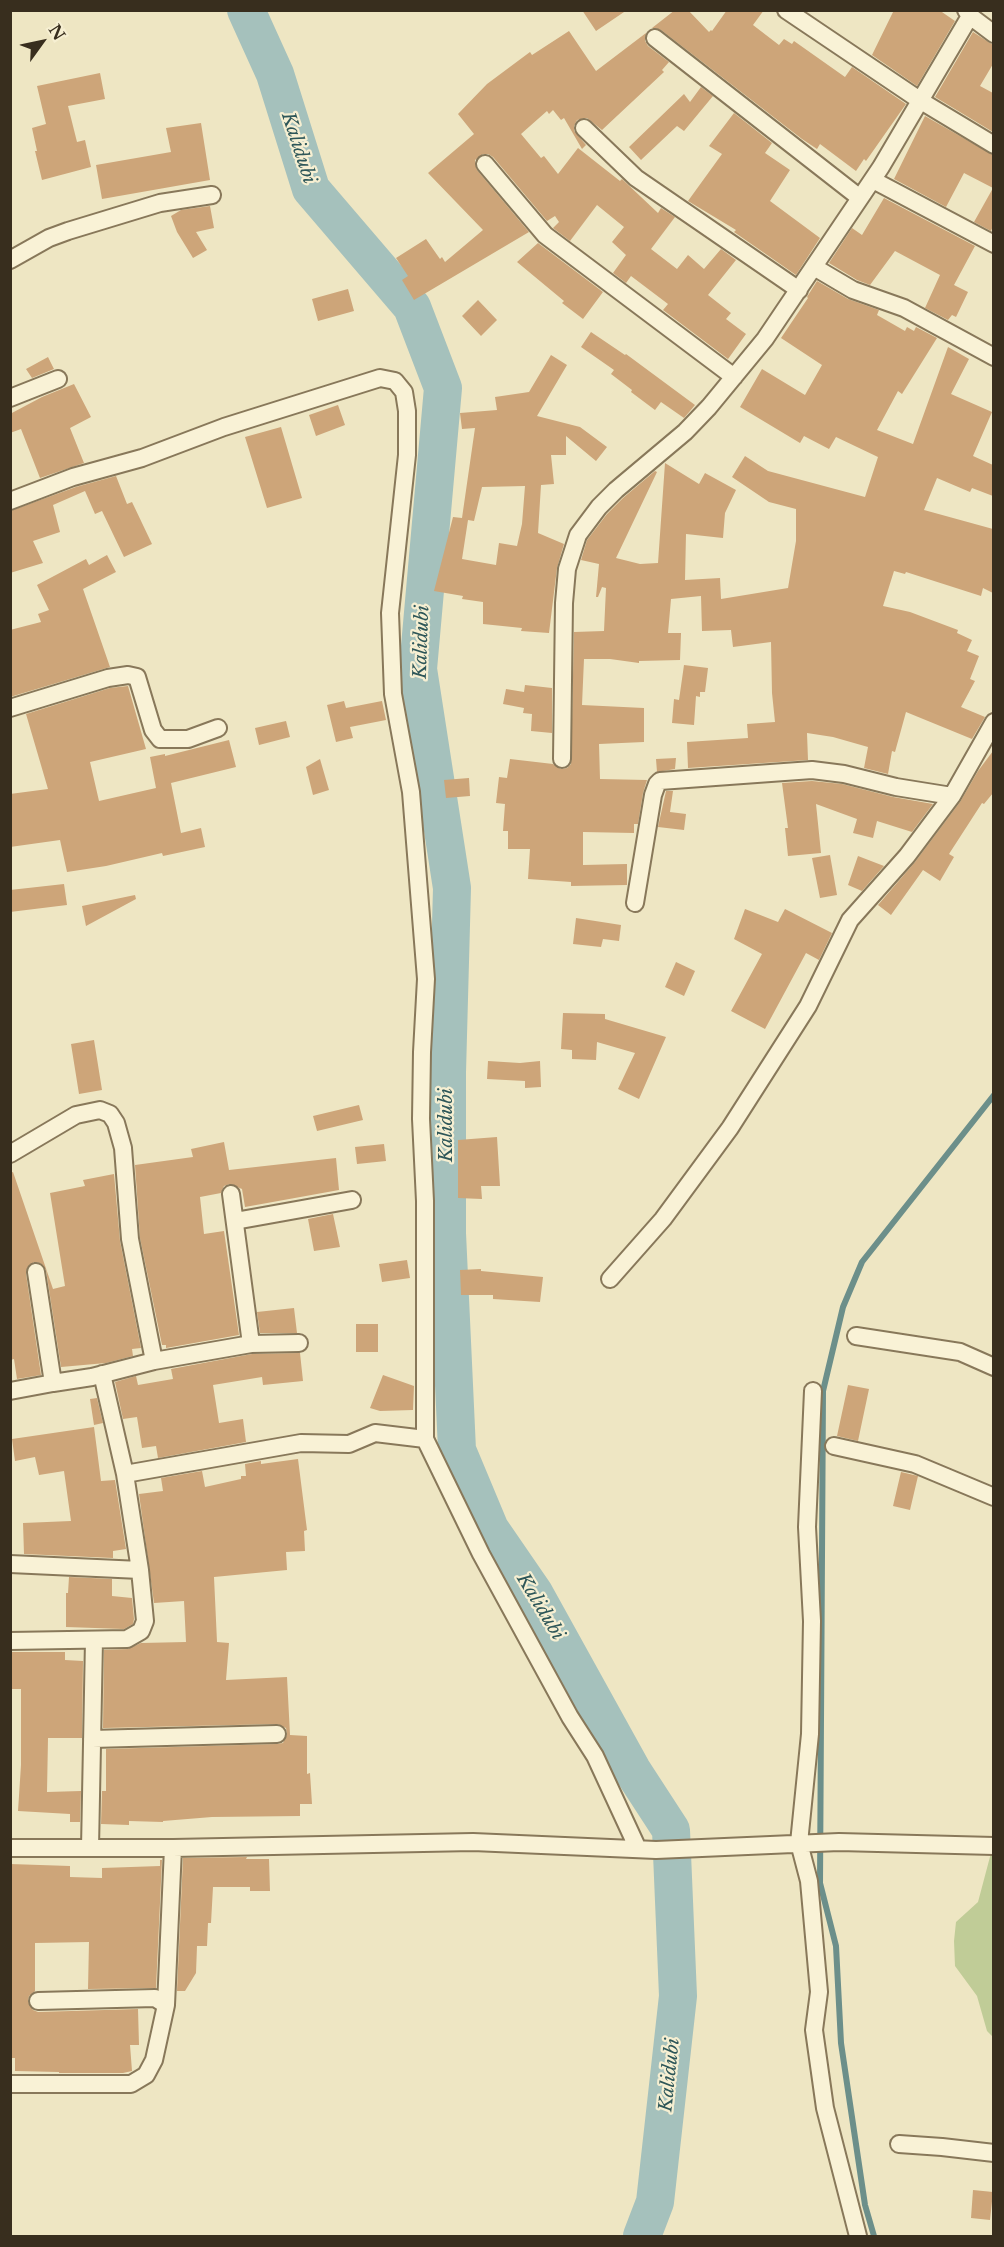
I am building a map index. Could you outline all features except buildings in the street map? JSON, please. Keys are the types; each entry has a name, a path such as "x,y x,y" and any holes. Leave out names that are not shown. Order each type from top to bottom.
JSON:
{"street":[{"path":"786,10 921,101 993,145"},
{"path":"562,759 564,603 567,569 578,535 599,507 685,432 710,407 765,339 873,180 921,101 968,13 993,34"},
{"path":"656,38 860,198"},
{"path":"584,128 636,178 799,290"},
{"path":"484,164 545,235 734,377"},
{"path":"873,180 993,244"},
{"path":"10,260 49,238 68,231 160,203 212,195"},
{"path":"814,267 853,290 904,308 993,357"},
{"path":"10,501 73,477 142,458 224,427 380,378 395,381 404,392 407,411 407,455 390,613 393,694 411,792 426,979 421,1119 425,1223 425,1439 481,1554 570,1717 594,1756 638,1849"},
{"path":"10,398 58,379"},
{"path":"10,708 108,678 128,675 137,677 153,730 160,739 188,739 218,728"},
{"path":"610,1279 663,1219 729,1128 807,1006 850,920 906,856 952,796 993,722"},
{"path":"635,903 653,795 660,781 812,770 844,774 896,787 952,796"},
{"path":"10,1154 76,1115 100,1110 110,1114 116,1123 123,1148 130,1239 154,1361"},
{"path":"231,1194 251,1344"},
{"path":"235,1221 352,1200"},
{"path":"36,1272 53,1383"},
{"path":"856,1336 960,1352 993,1367"},
{"path":"10,1391 102,1374 154,1361 251,1344 299,1343"},
{"path":"10,1641 127,1639 141,1631 145,1621 126,1474 102,1374"},
{"path":"813,1391 807,1527 812,1621 810,1734 804,1842 819,1992 814,2030 825,2108 858,2236"},
{"path":"126,1474 302,1443 349,1444 375,1433 425,1439"},
{"path":"834,1446 915,1464 993,1497"},
{"path":"10,1564 140,1570"},
{"path":"90,1848 94,1640"},
{"path":"92,1739 277,1734"},
{"path":"10,1848 173,1848 474,1842 656,1850 804,1842 993,1846"},
{"path":"10,2084 131,2084 146,2075 154,2060 166,2005 173,1848"},
{"path":"38,2001 155,1998 166,2005"},
{"path":"899,2144 942,2146 993,2153"}],"green space":[{"path":"991,1853 993,1853 993,2037 987,2031 977,1996 955,1966 954,1941 956,1922 978,1902"}],"waterway":[{"name":"Kalidubi","path":"246,10 275,74 311,189 412,307 443,388 418,669 452,888 447,1072 447,1233 457,1450 490,1529 534,1593 632,1770 671,1830 678,1996 655,2202 642,2236"},
{"path":"874,2236 865,2205 841,2043 836,1946 820,1883 823,1391 843,1307 862,1262 994,1095"}]}
